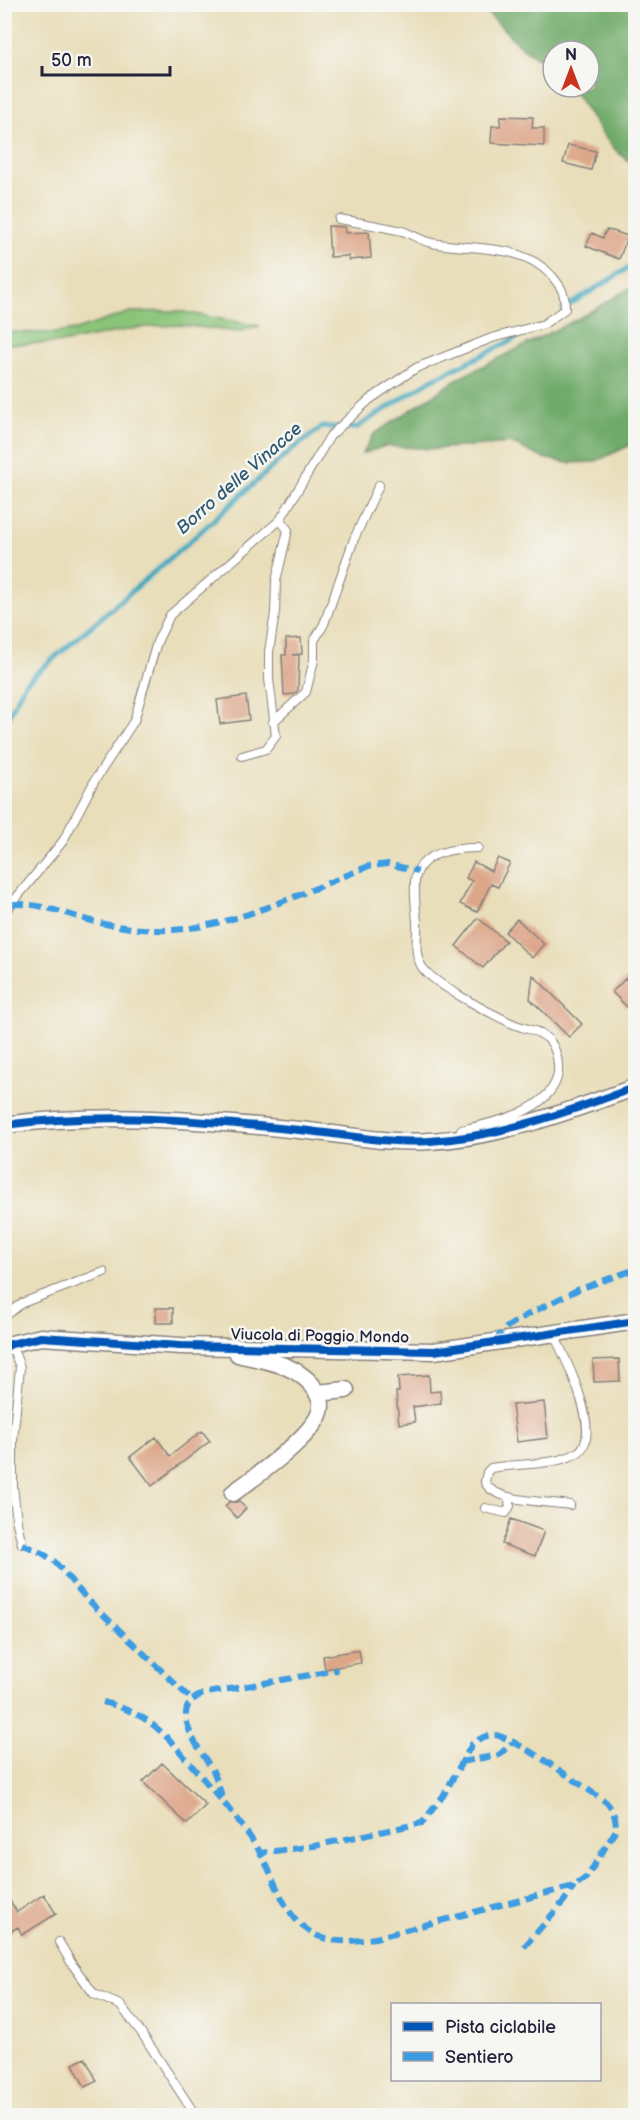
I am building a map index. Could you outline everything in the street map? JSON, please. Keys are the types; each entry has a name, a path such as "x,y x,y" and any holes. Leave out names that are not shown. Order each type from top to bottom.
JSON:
{"street":[{"path":"4,1125 58,1119 129,1117 281,1128 404,1142 429,1142 479,1135 563,1112 636,1087"},
{"name":"Viucola di Poggio Mondo","path":"8,1346 41,1337 195,1346 435,1351 636,1321"},
{"path":"195,1346 239,1354 286,1367 307,1380 320,1398 320,1412 307,1431 270,1465 233,1493"},
{"path":"317,1393 346,1390"}],"lane":[{"path":"4,913 63,841 95,780 134,721 157,642 170,615 280,520 330,436 369,400 416,368 492,338 544,324 565,309 565,294 552,277 539,263 517,253 428,242 404,232 339,219"},
{"path":"273,722 306,692 314,660 314,641 324,624 354,539 379,485"},
{"path":"242,756 266,749 276,736 269,680 269,652 276,581 288,530 280,520"},
{"path":"404,1142 469,1128 527,1110 549,1094 558,1075 557,1059 548,1039 534,1030 512,1024 435,980 422,967 418,959 415,904 415,879 418,871 423,863 437,854 465,848 478,848"},
{"path":"4,1317 22,1303 104,1272"},
{"path":"553,1333 576,1383 587,1425 586,1438 579,1452 570,1456 551,1461 491,1468 484,1478 490,1490 508,1497 570,1505"},
{"path":"8,1346 20,1367 13,1440 13,1486 22,1544"},
{"path":"484,1508 506,1513 510,1506 508,1497"},
{"path":"59,1942 94,1994 120,2005 141,2032 196,2115"}],"green space":[{"path":"480,5 635,5 635,165 624,158 607,140 579,99 601,99 601,39 541,39 541,61 520,46"},
{"path":"635,285 635,443 594,462 568,463 543,458 511,443 435,449 385,446 362,454 374,434 461,377 581,317"},
{"path":"178,311 260,326 237,332 181,325 160,326 137,328 61,343 5,344 5,332 54,333 76,330 130,312"}],"building":[{"path":"501,116 533,117 532,128 544,128 544,146 491,143 492,126 500,126"},
{"path":"568,145 596,151 591,170 563,163"},
{"path":"328,226 345,227 345,233 369,232 371,258 349,260 349,256 330,257"},
{"path":"606,230 628,236 619,259 586,246 592,233 603,238"},
{"path":"301,638 302,654 292,655 299,655 298,690 294,694 284,695 282,655 286,655 286,639"},
{"path":"246,696 249,720 220,724 217,700"},
{"path":"498,858 510,863 498,887 491,884 477,912 460,904 472,881 466,878 474,862 491,871"},
{"path":"478,918 506,941 483,968 456,946"},
{"path":"517,919 544,944 532,958 505,932"},
{"path":"533,975 582,1024 569,1037 530,999"},
{"path":"626,978 636,988 636,998 627,1007 612,992"},
{"path":"156,1308 173,1308 173,1323 156,1323"},
{"path":"619,1359 620,1381 594,1382 593,1360"},
{"path":"429,1375 430,1392 440,1391 441,1403 413,1407 415,1422 399,1424 396,1392 399,1392 398,1377"},
{"path":"544,1402 548,1438 517,1442 512,1405"},
{"path":"202,1431 210,1441 152,1486 130,1457 156,1437 170,1456"},
{"path":"229,1502 239,1502 246,1508 237,1518 225,1506"},
{"path":"511,1519 544,1531 535,1556 502,1544"},
{"path":"359,1650 361,1663 325,1669 323,1656"},
{"path":"162,1763 206,1805 187,1824 143,1782"},
{"path":"4,1891 17,1912 44,1894 56,1914 22,1935 18,1927 4,1935"},
{"path":"85,2058 97,2081 85,2087 73,2064"}],"waterway":[{"name":"Borro delle Vinacce","path":"563,309 636,263"},
{"name":"Borro delle Vinacce","path":"4,731 8,717 25,683 189,542 289,452 322,427 356,428 431,380 527,331"}],"marked path":[{"path":"13,904 42,907 122,927 156,930 182,929 236,918 369,866 388,864 418,871"},
{"path":"494,1342 507,1327 527,1315 577,1290 636,1269"},
{"path":"22,1544 54,1561 86,1598 193,1701"},
{"path":"223,1797 213,1771 189,1729 186,1717 187,1707 194,1699 207,1693 338,1670"},
{"path":"103,1702 142,1717 171,1742 224,1803 254,1843 294,1918 312,1933 335,1941 375,1938 574,1886 587,1877 616,1830 616,1826 613,1812 606,1802 532,1753 503,1737 491,1735 472,1744 443,1796 422,1823 314,1846 260,1853"},
{"path":"461,1762 499,1755 512,1743"},
{"path":"524,1947 574,1886"}],"cycle path":[{"path":"4,1125 78,1119 152,1119 262,1126 380,1140 430,1141 456,1139 534,1122 636,1087"},
{"path":"4,1348 11,1344 41,1337 181,1346 434,1351 636,1321"}]}
